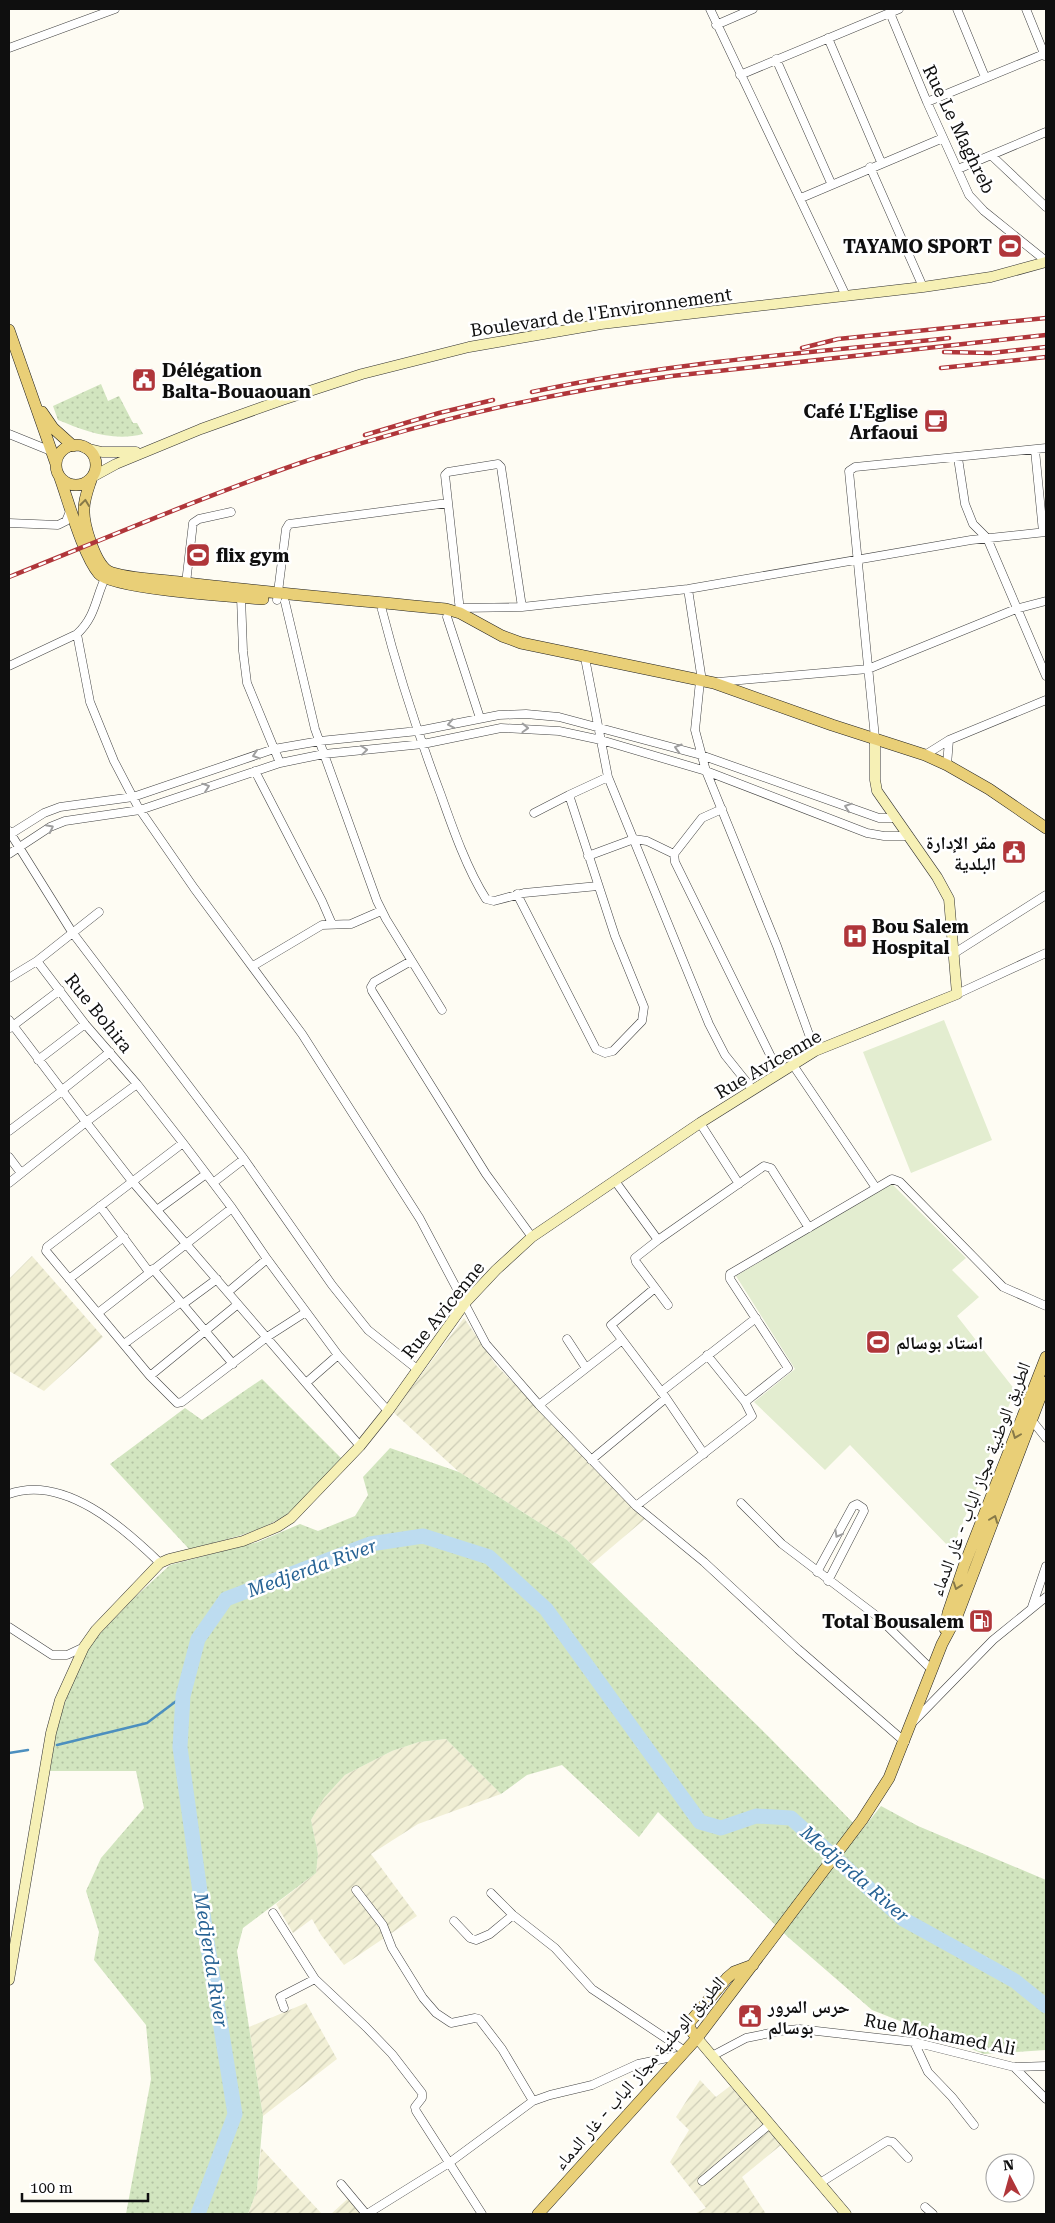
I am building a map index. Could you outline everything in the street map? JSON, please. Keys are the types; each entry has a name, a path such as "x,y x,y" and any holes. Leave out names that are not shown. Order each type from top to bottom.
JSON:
{"main road":[{"path":"9,330 60,478 85,546 98,573 382,610 447,617 460,613"},
{"path":"36,404 53,428 72,446"},
{"path":"56,464 63,450 72,446 85,448 91,452 95,459 92,478 85,498 86,528 98,560 107,575 127,585 241,597 446,609 460,613 473,622 522,643 585,658 705,681 925,755 948,765 1046,828"},
{"path":"60,478 74,485 82,484 92,478"},
{"name":"الطريق الوطنية مجاز الباب - غار الدماء","path":"538,2214 697,2038 755,1965 862,1820 889,1778 905,1742 942,1644 948,1613 977,1548 1044,1379 1046,1357"}],"street":[{"path":"9,48 115,9"},
{"path":"710,9 846,296"},
{"path":"716,25 753,9"},
{"path":"740,75 899,9"},
{"path":"957,9 985,77"},
{"path":"927,102 985,77 1045,56 1026,9"},
{"name":"Rue Le Maghreb","path":"890,13 943,138 976,203 1046,262"},
{"path":"828,38 881,162"},
{"path":"776,59 831,183"},
{"path":"958,170 1046,132"},
{"path":"801,198 831,183 943,138"},
{"path":"992,156 1046,207"},
{"path":"870,167 923,287"},
{"name":"Boulevard de l'Environnement","path":"92,478 144,452 201,429 362,374 469,346 601,324 923,287 991,277 1046,262"},
{"path":"9,434 51,451"},
{"path":"85,448 102,452 144,452"},
{"path":"1046,448 855,467 851,468 849,474 857,560 864,608 875,738 875,780 877,791 937,877 949,899 957,994 1046,953"},
{"path":"522,607 501,466 498,464 446,473 460,613 522,607 688,589 987,538 1045,532 1035,450"},
{"path":"958,458 965,504 973,524 987,538 1046,676"},
{"path":"442,1010 382,911 324,754 280,598 286,529 289,524 448,503"},
{"path":"10,524 58,525 66,521 72,509"},
{"path":"186,583 192,523 231,512"},
{"path":"9,666 76,634 86,626 107,575"},
{"path":"688,589 705,681 694,730 706,771 777,946 816,1051"},
{"path":"241,597 243,651 247,682 280,764"},
{"path":"705,681 868,669 1016,609 1046,601"},
{"path":"382,610 394,659 418,731 454,831 484,896 489,901 517,894 598,886"},
{"path":"447,617 480,718"},
{"path":"76,634 90,702 114,761 132,797 188,881 302,1034 420,1219 486,1344 540,1405 636,1506 704,1562 806,1656 905,1742"},
{"path":"585,658 608,777 709,1024 725,1055 753,1090"},
{"path":"925,755 949,740 1046,700"},
{"path":"417,1368 368,1330 358,1318 244,1159 72,932 9,833 44,813 60,807 132,797 274,749 320,740 418,731 498,715 526,714 559,717 599,726 701,755 879,818 895,818"},
{"path":"9,854 50,827 65,821 140,810 280,764 324,754 423,744 501,728 559,731 601,740 706,771 868,833 884,836 908,836"},
{"path":"948,765 949,740"},
{"path":"255,771 332,924"},
{"path":"534,813 608,777"},
{"path":"517,894 596,1048 605,1053 613,1051 642,1021 644,1008 615,936 569,795"},
{"path":"722,809 702,818 674,854 675,862 779,1073"},
{"path":"588,856 634,839 647,841 674,854"},
{"path":"953,954 1046,895"},
{"path":"253,966 322,925 351,924 382,911"},
{"path":"9,978 38,961 99,912"},
{"name":"Rue Bohira","path":"38,961 85,1024 138,1084 232,1208 338,1355 388,1411"},
{"path":"411,961 374,982 371,987 372,991 486,1174 532,1237"},
{"path":"60,990 10,1025 132,1180 360,1446"},
{"name":"Rue Avicenne","path":"9,1980 51,1733 60,1700 84,1647 105,1620 160,1563 168,1559 243,1541 277,1528 302,1508 360,1446 388,1411 465,1303 496,1270 532,1237 700,1124 816,1051 957,994"},
{"path":"38,1060 85,1024"},
{"path":"9,1131 110,1052"},
{"path":"793,1065 876,1188"},
{"path":"9,1183 86,1122 138,1084"},
{"path":"700,1124 739,1184"},
{"path":"182,1143 46,1248 69,1279 150,1376 174,1401 180,1403 267,1338 306,1312"},
{"path":"9,1157 21,1173"},
{"path":"212,1183 244,1159"},
{"path":"668,1304 636,1262 635,1258 764,1166 769,1166 809,1228"},
{"path":"157,1210 206,1174"},
{"path":"745,1402 788,1370 730,1279 730,1274 892,1179 900,1182 1003,1287 1046,1306"},
{"path":"615,1181 658,1240"},
{"path":"100,1206 151,1270 182,1303 233,1364"},
{"path":"98,1312 232,1208"},
{"path":"69,1279 124,1237"},
{"path":"228,1292 267,1259"},
{"path":"124,1344 217,1279"},
{"path":"655,1288 612,1323 612,1327 664,1395 704,1454"},
{"path":"150,1376 238,1304"},
{"path":"591,1460 707,1355 756,1318"},
{"path":"567,1339 586,1368"},
{"path":"540,1405 622,1341"},
{"path":"306,1383 338,1355"},
{"path":"636,1506 752,1416 745,1402 707,1355"},
{"path":"1028,1416 1046,1438"},
{"path":"9,1494 21,1490 37,1490 64,1494 118,1525 160,1563"},
{"path":"740,1503 782,1544 878,1617 932,1670"},
{"path":"817,1572 854,1506 857,1504 864,1511 828,1580"},
{"path":"1032,1607 1046,1566"},
{"path":"911,1725 993,1640 1046,1597"},
{"path":"9,1626 52,1656 67,1655 84,1647"},
{"path":"356,1890 383,1925 392,1948 423,1998 436,2013 451,2023 456,2024 471,2018 479,2019 502,2050 533,2101"},
{"path":"491,1893 513,1915 555,1948 592,1990 684,2053"},
{"path":"273,1913 315,1979 392,2054 418,2087 422,2096 415,2108 416,2111 482,2214"},
{"path":"454,1921 470,1938 476,1940 490,1934 513,1915"},
{"path":"284,2008 280,1997 315,1979"},
{"name":"Rue Mohamed Ali","path":"712,2056 746,2038 780,2030 799,2029 914,2042 1014,2067 1046,2066"},
{"path":"697,2038 846,2214"},
{"path":"914,2042 928,2072 952,2097 974,2125"},
{"path":"342,2184 366,2214 449,2163 533,2101 550,2094 592,2085 638,2064 684,2053"},
{"path":"1014,2067 1046,2099"},
{"path":"702,2181 770,2124"},
{"path":"820,2183 887,2141 893,2142 908,2158"},
{"path":"925,2207 933,2214"}],"shaded area":[{"path":"32,1256 103,1337 44,1391 9,1371 9,1279"},
{"path":"464,1318 496,1365 646,1518 592,1564 567,1540 459,1472 393,1412"},
{"path":"446,1739 501,1794 418,1824 371,1854 417,1916 344,1965 321,1935 312,1919 293,1933 276,1904 316,1873 318,1854 311,1820 324,1798 345,1775 392,1751 419,1742"},
{"path":"306,2003 337,2059 263,2116 249,2027"},
{"path":"700,2080 716,2097 730,2086 781,2145 742,2177 766,2214 694,2214 706,2208 670,2162 689,2130 676,2117"},
{"path":"261,2148 322,2214 248,2214 257,2190"},
{"path":"354,2193 370,2214 331,2214"}],"green space":[{"path":"101,384 108,401 119,396 133,423 137,423 143,434 121,437 110,436 78,428 58,420 53,406"},
{"path":"944,1020 992,1140 911,1173 863,1052"},
{"name":"استاد بوسالم","path":"891,1183 966,1258 952,1270 979,1297 957,1316 1015,1390 952,1550 850,1445 825,1470 754,1402 795,1369 736,1276"},
{"path":"262,1379 341,1458 302,1502 276,1521 240,1536 189,1549 110,1464 185,1408 202,1420"},
{"path":"390,1448 459,1472 567,1540 769,1737 861,1831 881,1806 918,1826 1046,1880 1046,2050 984,2054 872,2010 789,1938 658,1812 639,1837 562,1765 527,1775 501,1794 446,1739 419,1742 392,1751 345,1775 324,1798 311,1820 318,1854 316,1873 243,1928 237,1951 263,2116 257,2190 248,2214 126,2214 151,2079 146,2025 94,1960 99,1932 86,1891 101,1858 144,1808 136,1771 50,1771 58,1722 76,1673 91,1643 132,1600 170,1565 258,1542 300,1524 318,1531 355,1516 368,1495 363,1477"}],"waterway":[{"name":"Medjerda River","path":"198,2214 235,2114 206,1935 180,1747 183,1696 198,1639 226,1599 370,1544 423,1536 489,1557 546,1609 700,1822 721,1828 756,1816 791,1818 903,1919 1015,1981 1046,2006"},
{"path":"57,1745 147,1723 183,1696"},
{"path":"9,1753 28,1750"}],"railway":[{"path":"802,348 838,339 1046,318"},
{"path":"9,577 274,472 400,432 490,409 535,399 672,376 1046,335"},
{"path":"532,392 635,373 687,366 949,338"},
{"path":"944,352 991,353 1046,347"},
{"path":"941,368 1046,357"},
{"path":"365,435 439,413 493,400"}],"place":[{"name":"TAYAMO SPORT","path":"1010,246"},
{"name":"Délégation Balta-Bouaouan","path":"144,380"},
{"name":"Café L'Eglise Arfaoui","path":"936,421"},
{"name":"flix gym","path":"198,555"},
{"name":"مقر الإدارة البلدية","path":"1014,852"},
{"name":"Bou Salem Hospital","path":"855,936"},
{"name":"استاد بوسالم","path":"878,1342"},
{"name":"Total Bousalem","path":"981,1621"},
{"name":"حرس المرور بوسالم","path":"750,2016"}]}
